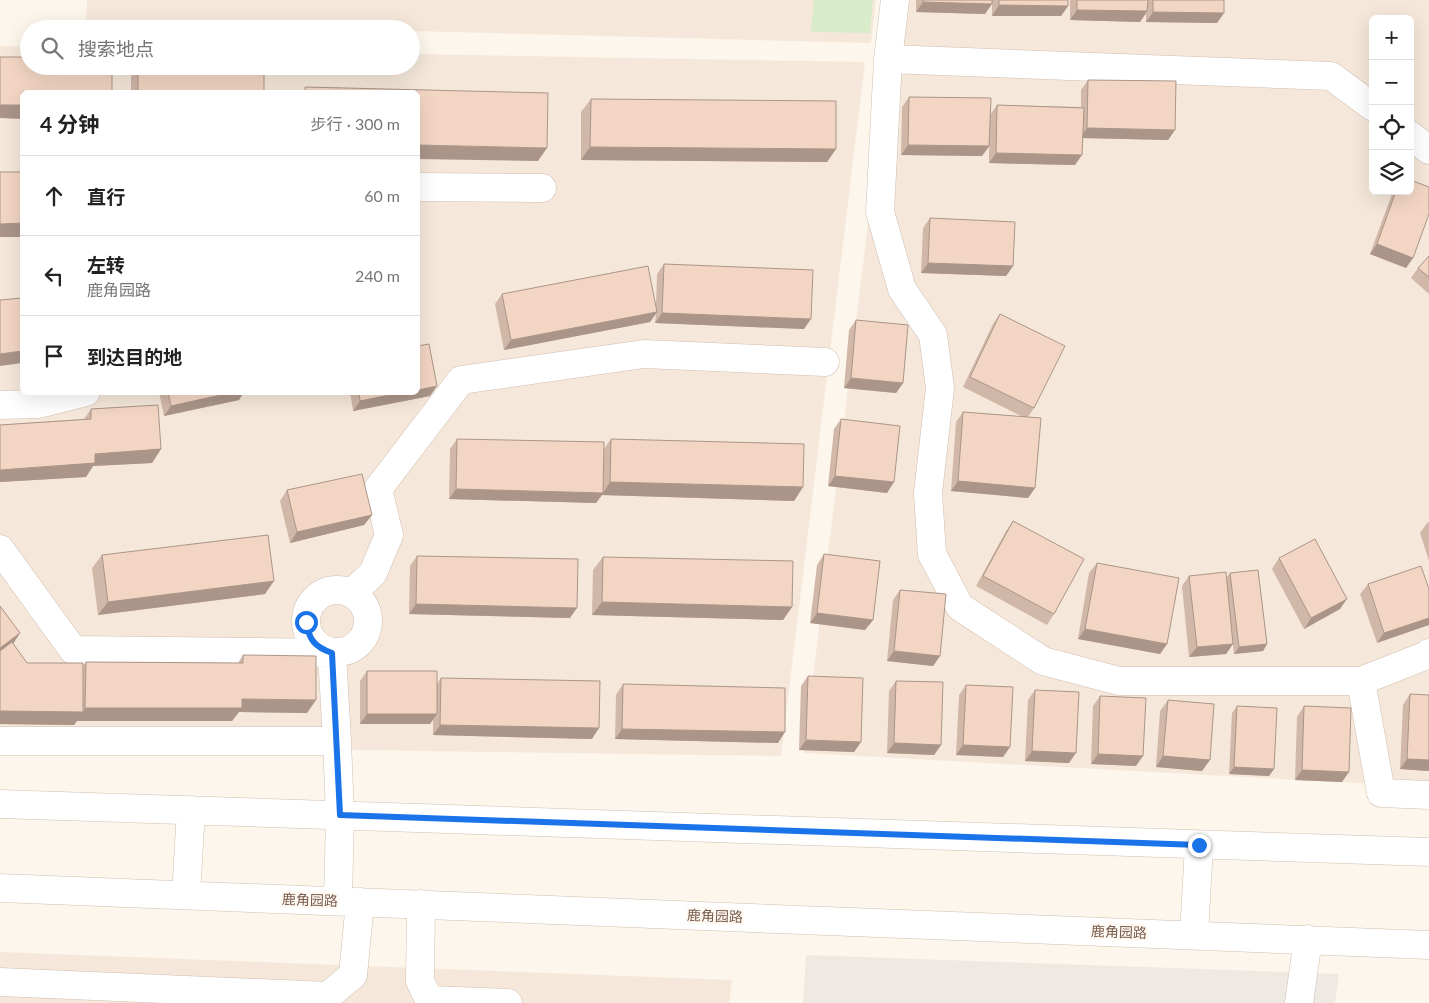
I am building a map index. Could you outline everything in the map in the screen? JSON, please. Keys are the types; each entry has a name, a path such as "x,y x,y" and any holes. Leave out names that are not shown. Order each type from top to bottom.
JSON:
{"street":[{"path":"895,0 888,59 880,212 902,289 933,335 940,388 928,492 932,554 960,607 1043,661 1119,681 1362,681 1429,653"},
{"path":"888,59 1331,76 1370,105"},
{"path":"1414,138 1429,150"},
{"path":"420,187 542,188"},
{"path":"352,593 373,573 389,535 378,488 461,380 644,354 825,362"},
{"path":"0,405 39,404 74,395"},
{"path":"0,548 73,650 332,653 344,653 354,649 362,641 367,631 369,620 367,610 361,600 352,593 342,590 331,590 321,594 312,601 307,611 308,633 313,642 322,649 332,653"},
{"path":"0,982 328,996 353,976 349,901 340,815 332,653"},
{"path":"1362,681 1380,793 1429,795"},
{"path":"0,741 337,741"},
{"path":"0,804 1429,852"},
{"path":"186,895 191,810"},
{"path":"1194,935 1199,845"},
{"name":"鹿角园路","path":"0,888 1429,945"},
{"path":"421,904 420,982 429,1000 508,1003"},
{"path":"1299,1003 1308,940"}],"shaded area":[{"path":"87,0 876,0 871,43 420,31 420,20 86,20"},
{"path":"895,0 1429,0 1429,787 804,753"},
{"path":"0,46 20,47 20,75 420,75 420,54 865,62 781,756 0,745"},
{"path":"0,952 732,980 729,1003 0,1003"},
{"path":"806,955 1339,974 1335,1003 803,1003"}],"green space":[{"path":"814,0 873,0 870,33 811,32"}],"building":[{"path":"923,0 992,0 992,4 923,2"},
{"path":"999,0 1068,0 1068,6 999,5"},
{"path":"1077,0 1148,0 1147,11 1077,10"},
{"path":"1153,0 1224,0 1224,13 1153,12"},
{"path":"0,57 20,57 20,75 112,75 112,90 20,90 20,105 0,105"},
{"path":"138,75 264,75 264,90 138,90"},
{"path":"1088,80 1176,81 1175,130 1087,128"},
{"path":"305,87 548,93 547,148 420,145 420,90 305,90"},
{"path":"909,97 991,98 989,146 908,145"},
{"path":"591,99 836,101 836,149 590,147"},
{"path":"997,105 1084,108 1082,155 996,153"},
{"path":"0,172 20,172 20,223 0,224"},
{"path":"1414,181 1429,187 1429,214 1413,258 1377,244 1395,195 1414,195"},
{"path":"930,218 1015,222 1013,266 928,263"},
{"path":"1429,256 1429,277 1418,268"},
{"path":"664,264 813,270 811,319 662,313"},
{"path":"648,266 657,312 511,340 502,294"},
{"path":"20,298 20,351 0,354 0,300"},
{"path":"1000,314 1065,346 1034,408 970,377"},
{"path":"856,320 908,325 903,383 851,378"},
{"path":"429,344 437,386 420,390 420,346"},
{"path":"169,395 220,395 171,406"},
{"path":"359,395 389,395 360,401"},
{"path":"158,405 161,449 95,454 95,463 0,470 0,425 91,419 91,409"},
{"path":"963,412 1041,418 1035,488 958,481"},
{"path":"841,419 900,426 894,482 835,476"},
{"path":"457,439 604,442 603,493 456,489"},
{"path":"611,439 804,444 803,487 610,482"},
{"path":"362,474 372,515 297,532 287,490"},
{"path":"1013,521 1084,559 1054,614 983,576"},
{"path":"268,535 274,581 108,602 102,555"},
{"path":"1315,539 1347,599 1311,618 1279,558"},
{"path":"824,554 880,561 873,620 817,613"},
{"path":"417,556 578,559 577,608 416,604"},
{"path":"603,557 793,561 792,607 602,602"},
{"path":"1097,563 1179,578 1167,644 1085,629"},
{"path":"1421,566 1429,589 1429,618 1384,633 1368,584"},
{"path":"1258,570 1267,644 1239,647 1230,573"},
{"path":"1226,572 1233,644 1197,647 1189,576"},
{"path":"900,590 946,594 940,656 894,651"},
{"path":"0,606 20,633 0,648"},
{"path":"12,642 27,663 83,663 83,712 0,711 0,651"},
{"path":"243,655 316,656 316,700 242,699 242,708 85,708 86,662 243,663"},
{"path":"367,671 437,671 437,714 367,714"},
{"path":"808,676 863,678 861,742 806,740"},
{"path":"441,678 600,681 599,728 440,725"},
{"path":"896,681 943,682 941,745 894,743"},
{"path":"623,684 785,688 785,732 622,729"},
{"path":"966,685 1013,687 1010,747 963,745"},
{"path":"1035,690 1079,692 1076,753 1032,751"},
{"path":"1410,694 1429,695 1429,760 1407,759"},
{"path":"1100,696 1146,698 1143,756 1098,754"},
{"path":"1168,700 1214,704 1210,760 1163,756"},
{"path":"1237,706 1277,708 1274,769 1234,767"},
{"path":"1304,706 1351,708 1349,772 1302,770"}],"route":[{"path":"306,622 308,633 313,642 322,649 332,653 340,815 1199,845"}]}
